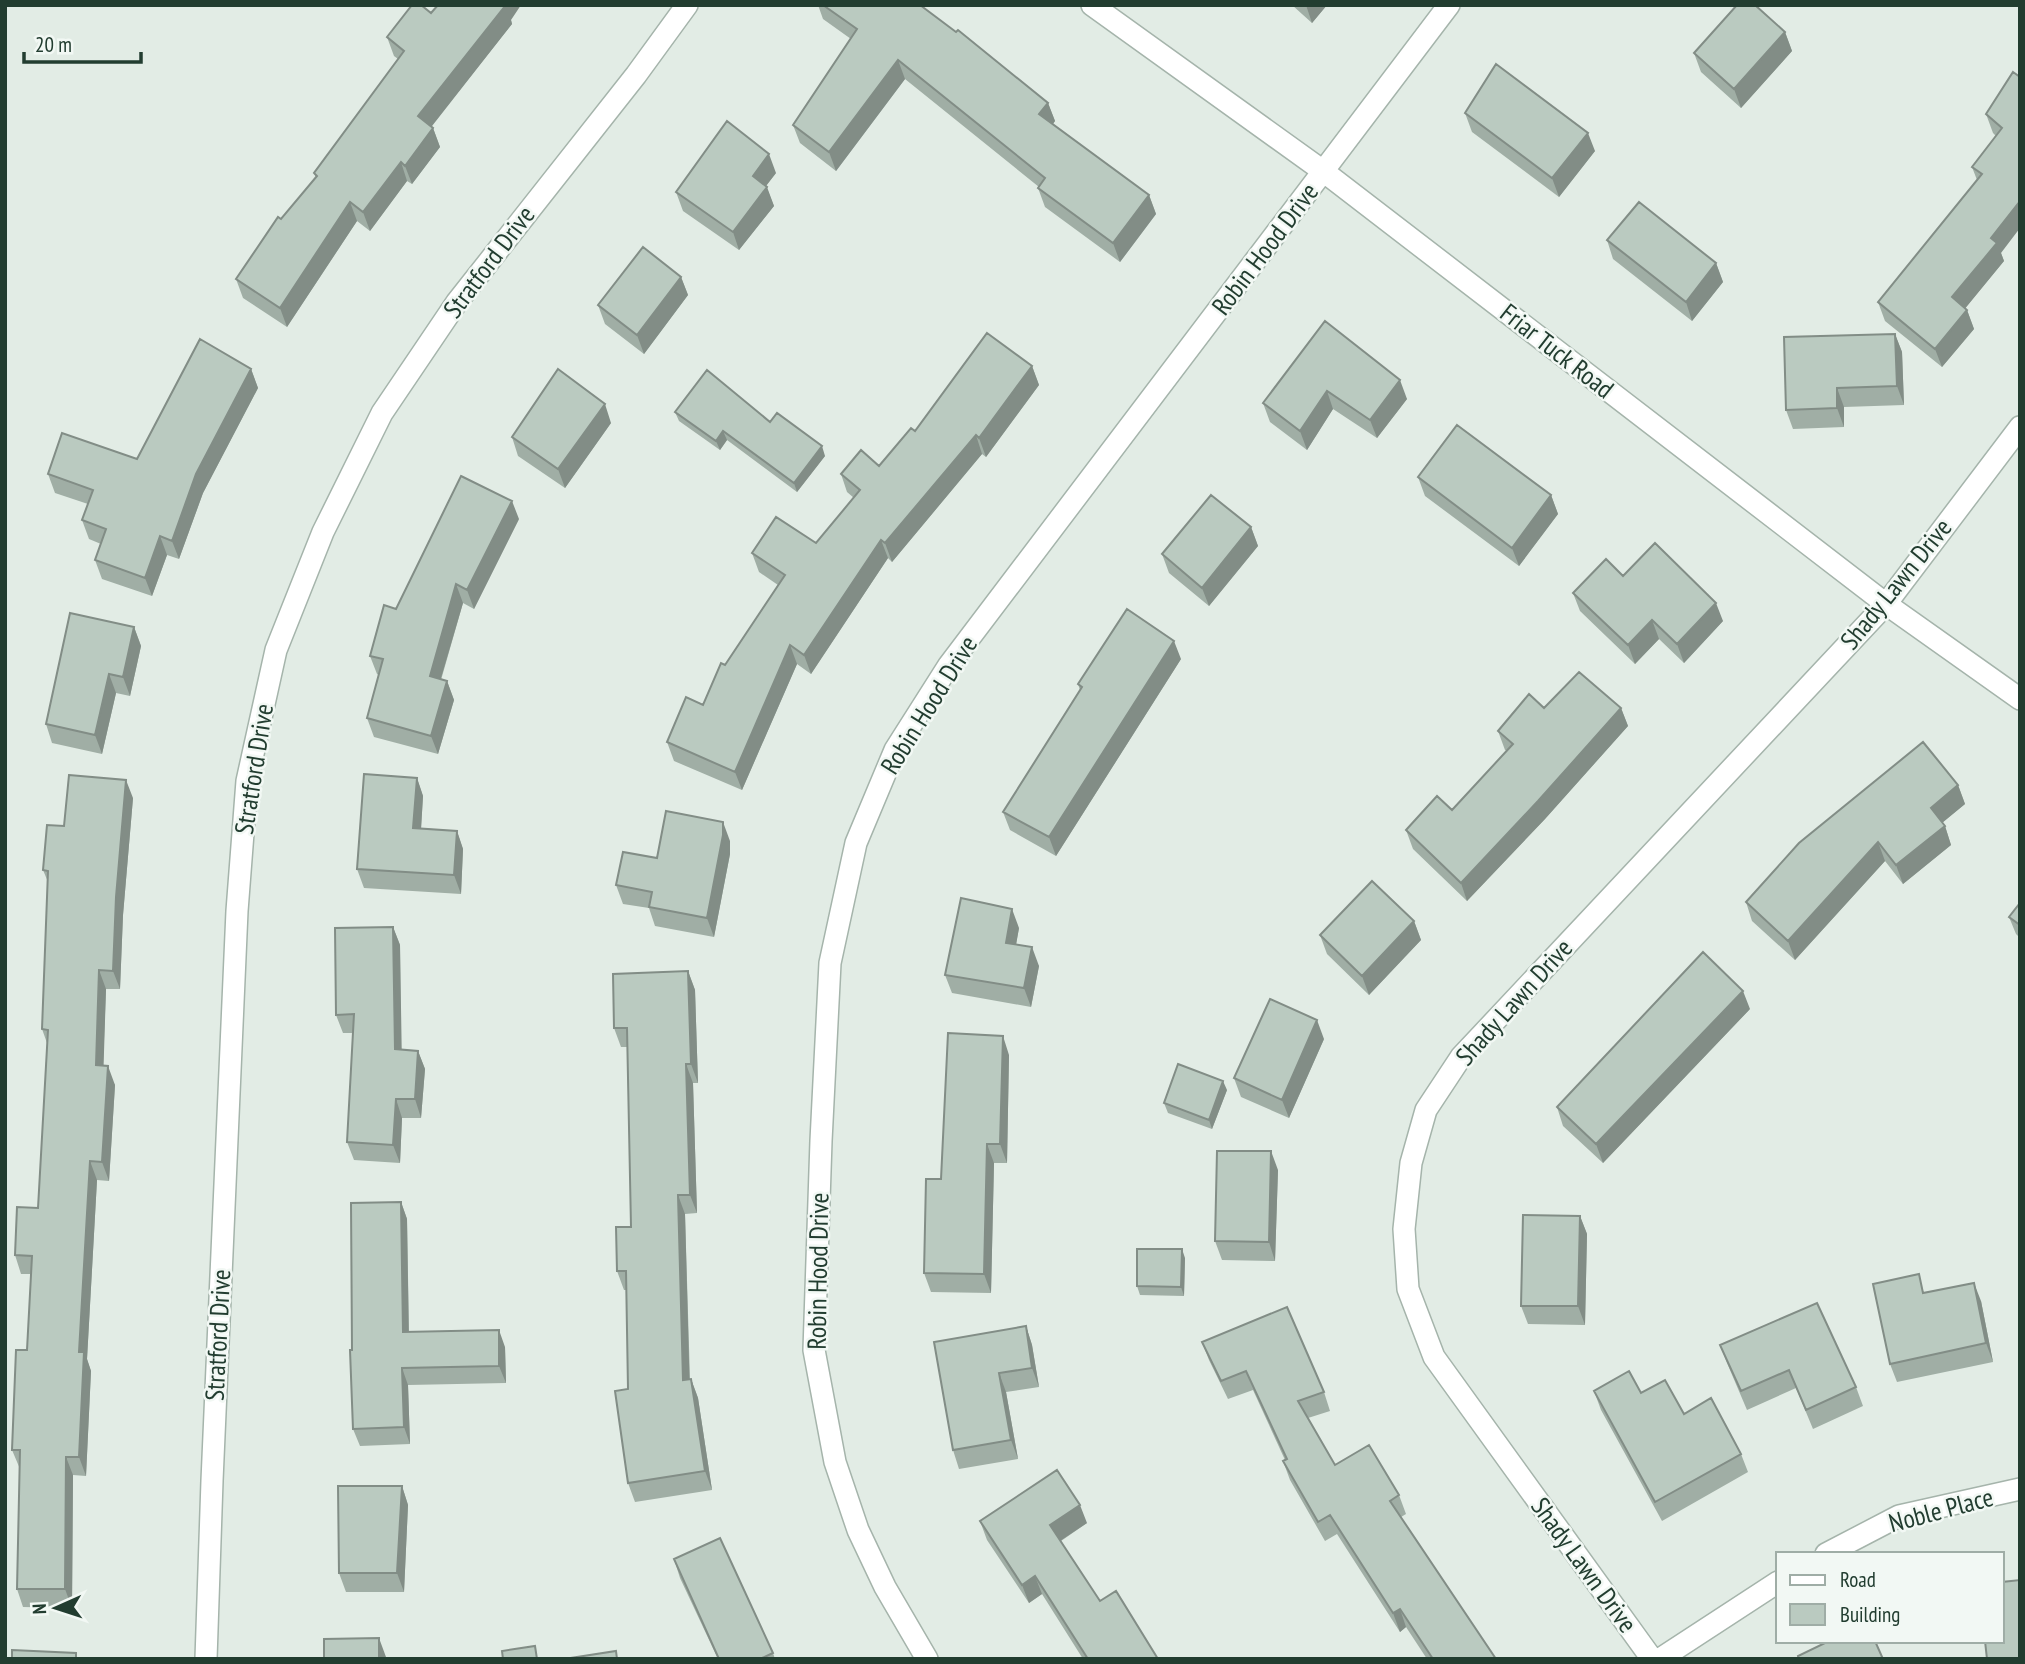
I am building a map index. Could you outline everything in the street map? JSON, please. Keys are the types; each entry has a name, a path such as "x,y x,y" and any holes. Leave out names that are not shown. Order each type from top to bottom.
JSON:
{"street":[{"name":"Stratford Drive","path":"206,1659 237,911 247,781 276,650 323,532 382,413 457,302 636,75 687,5"},
{"name":"Friar Tuck Road","path":"1092,5 1324,172 1886,604 2020,699"},
{"name":"Robin Hood Drive","path":"927,1659 885,1587 858,1530 835,1462 814,1350 830,963 856,843 895,750 948,665 1449,5"},
{"name":"Shady Lawn Drive","path":"1653,1659 1434,1357 1408,1289 1404,1229 1411,1163 1426,1111 1461,1057 1886,604 2020,427"},
{"name":"Noble Place","path":"1830,1552 1899,1516 2020,1489"},
{"path":"1660,1659 1776,1583"}],"building":[{"path":"412,5 421,5 431,13 438,5 505,6 418,116 433,128 405,166 401,162 363,212 350,202 280,308 236,279 278,217 281,219 317,176 314,173 404,51 387,37"},
{"path":"823,5 920,5 956,32 958,30 1048,103 1039,114 1149,195 1113,243 1038,188 1045,178 898,60 829,152 793,125 857,29"},
{"path":"1737,5 1755,5 1785,32 1734,89 1694,53"},
{"path":"1496,64 1588,133 1552,178 1465,113"},
{"path":"2013,72 2020,77 2020,201 1991,238 1997,243 1952,297 1967,310 1935,349 1878,302 1982,174 1972,167 2002,128 1986,114"},
{"path":"727,121 769,154 753,176 767,187 733,232 676,192"},
{"path":"1639,202 1716,263 1686,302 1607,240"},
{"path":"643,247 681,277 637,335 598,305"},
{"path":"1325,321 1400,380 1370,420 1327,391 1300,431 1263,403"},
{"path":"987,333 1032,366 979,438 976,435 885,543 881,540 804,655 790,645 735,772 667,742 686,697 703,705 721,663 725,665 785,575 752,553 776,517 816,543 860,490 841,474 861,450 879,466 911,428 915,431"},
{"path":"1895,334 1897,386 1837,388 1837,408 1786,410 1784,337"},
{"path":"200,339 251,369 196,474 172,541 160,536 145,578 95,560 106,529 82,520 93,490 48,474 62,433 137,459"},
{"path":"558,369 605,404 558,469 512,437"},
{"path":"707,370 770,422 777,413 822,446 794,483 723,431 716,441 675,412"},
{"path":"1457,425 1551,495 1512,548 1418,477"},
{"path":"461,476 512,501 467,590 456,584 430,676 447,681 431,736 367,718 383,659 370,656 384,605 396,609"},
{"path":"1211,495 1251,527 1202,588 1162,554"},
{"path":"1655,543 1716,603 1677,644 1652,620 1628,645 1573,593 1606,559 1623,576"},
{"path":"1127,609 1174,641 1049,837 1003,812 1082,687 1078,684"},
{"path":"70,613 134,627 123,677 109,674 95,735 46,724"},
{"path":"1579,672 1621,708 1461,883 1406,830 1437,796 1452,810 1513,744 1498,731 1529,694 1544,708"},
{"path":"1923,742 1958,785 1931,808 1945,826 1896,865 1878,842 1788,941 1746,902 1799,843"},
{"path":"364,774 417,778 413,828 457,831 454,875 357,869"},
{"path":"69,775 126,780 113,971 99,970 96,1065 108,1066 102,1162 90,1161 79,1352 84,1352 79,1457 66,1457 65,1589 17,1589 20,1450 12,1450 16,1350 27,1350 32,1256 15,1255 17,1207 38,1208 48,1030 42,1029 48,871 43,870 47,825 64,826"},
{"path":"666,811 723,822 723,835 707,918 649,907 652,892 616,885 623,852 657,858"},
{"path":"1372,881 1414,921 1362,976 1320,935"},
{"path":"961,898 1012,909 1006,943 1032,947 1024,988 945,975"},
{"path":"2020,903 2020,925 2009,917"},
{"path":"393,927 395,1049 418,1051 415,1099 396,1099 393,1145 347,1142 354,1014 336,1015 335,928"},
{"path":"1703,952 1743,991 1596,1144 1557,1107"},
{"path":"688,971 691,1064 686,1064 690,1195 678,1195 683,1380 691,1379 705,1471 628,1483 615,1391 628,1389 626,1271 617,1271 616,1227 631,1227 627,1028 614,1028 613,974"},
{"path":"1270,999 1317,1020 1282,1100 1234,1078"},
{"path":"948,1033 1003,1036 1000,1144 987,1144 984,1274 924,1273 926,1179 941,1179"},
{"path":"1178,1064 1223,1081 1209,1120 1164,1103"},
{"path":"1217,1151 1271,1151 1269,1242 1215,1241"},
{"path":"401,1202 403,1332 499,1330 499,1366 402,1368 404,1427 353,1429 350,1350 351,1203"},
{"path":"1523,1215 1580,1216 1578,1306 1521,1306"},
{"path":"1137,1249 1182,1249 1181,1287 1137,1286"},
{"path":"1919,1274 1923,1293 1974,1283 1986,1343 1890,1364 1873,1284"},
{"path":"1817,1303 1856,1387 1806,1410 1789,1370 1741,1391 1720,1345"},
{"path":"1287,1307 1324,1392 1298,1401 1335,1465 1369,1445 1399,1495 1390,1501 1496,1659 1433,1659 1400,1609 1393,1613 1330,1515 1318,1522 1283,1461 1287,1459 1246,1371 1221,1381 1202,1342"},
{"path":"1026,1326 1032,1368 999,1373 1011,1440 953,1450 934,1342"},
{"path":"1629,1371 1641,1393 1665,1380 1684,1414 1711,1398 1741,1454 1655,1502 1594,1391"},
{"path":"1057,1470 1080,1505 1050,1525 1100,1601 1116,1591 1158,1659 1088,1659 1035,1576 1022,1585 980,1521"},
{"path":"338,1486 402,1486 397,1573 339,1573"},
{"path":"720,1538 773,1653 760,1659 719,1659 674,1559"},
{"path":"2020,1580 2020,1659 1987,1659 1985,1643 2004,1643 2004,1582"},
{"path":"379,1638 379,1659 324,1659 324,1639"},
{"path":"1825,1643 1876,1643 1883,1659 1799,1659 1798,1656"},
{"path":"535,1646 537,1659 503,1659 502,1651"},
{"path":"12,1650 76,1653 76,1659 12,1659"},
{"path":"616,1651 617,1659 564,1659"}]}
